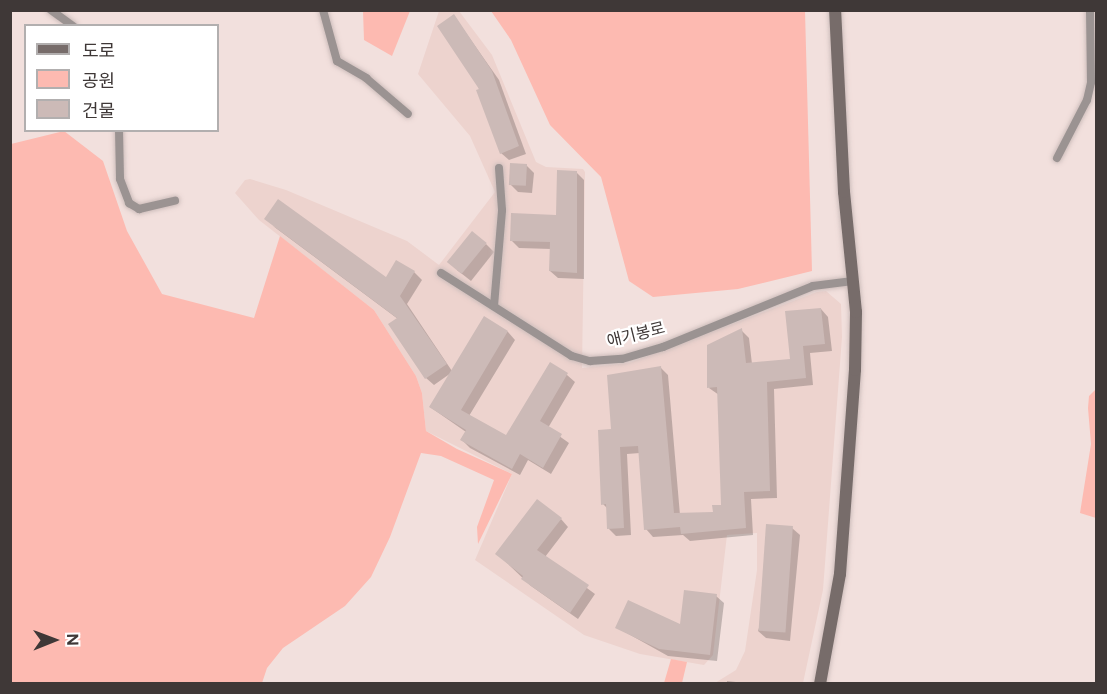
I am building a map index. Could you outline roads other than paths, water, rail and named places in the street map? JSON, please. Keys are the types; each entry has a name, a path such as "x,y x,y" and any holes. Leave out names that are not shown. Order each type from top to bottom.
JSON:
{"main road":[{"path":"820,684 839,584 850,458 856,324 844,192 835,10"}],"lane":[{"path":"51,10 71,24"},
{"path":"323,10 337,61 366,78 408,114"},
{"path":"1057,158 1087,100 1091,82 1090,10"},
{"path":"119,132 121,186 129,203 139,209 175,201"},
{"path":"494,306 502,210 500,168"},
{"name":"애기봉로","path":"441,273 572,356 590,362 622,359 663,347 813,286 853,281"}]}
